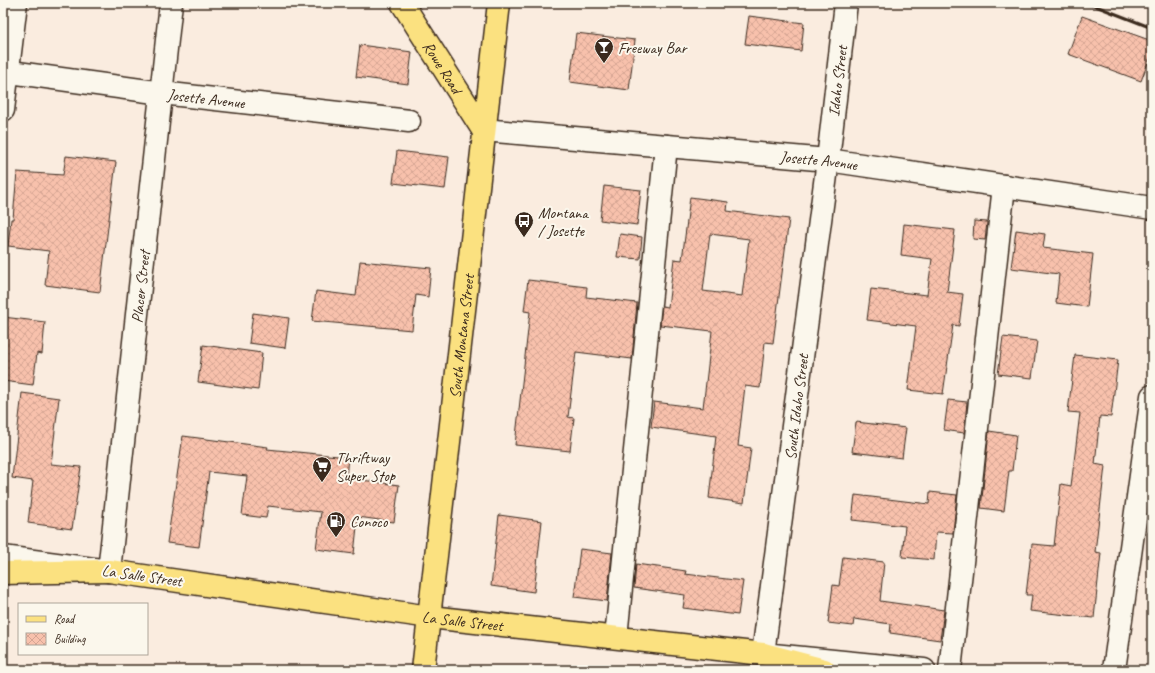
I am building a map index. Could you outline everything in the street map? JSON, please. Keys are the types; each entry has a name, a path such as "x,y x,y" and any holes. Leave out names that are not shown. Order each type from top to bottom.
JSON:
{"main road":[{"name":"Rowe Road","path":"402,3 483,130"},
{"name":"South Montana Street","path":"423,670 483,130 499,3"},
{"path":"3,573 109,571"},
{"name":"La Salle Street","path":"109,571 430,617 763,654"},
{"path":"763,654 824,670"}],"street":[{"path":"3,110 5,72 16,3"},
{"name":"Placer Street","path":"109,571 171,3"},
{"name":"Idaho Street","path":"828,160 846,3"},
{"name":"Josette Avenue","path":"5,72 162,93 409,121"},
{"name":"Josette Avenue","path":"483,130 828,160 1152,208"},
{"path":"616,637 666,146"},
{"name":"South Idaho Street","path":"763,654 828,160"},
{"path":"950,670 1004,186"},
{"path":"1114,670 1152,396"},
{"name":"La Salle Street","path":"3,557 109,571"},
{"name":"La Salle Street","path":"763,654 924,670"}],"building":[{"path":"749,16 804,23 801,51 745,44"},
{"path":"1082,16 1152,41 1152,52 1141,81 1068,54"},
{"path":"576,33 635,40 629,90 570,82"},
{"path":"360,45 412,52 408,84 356,77"},
{"path":"397,151 449,157 445,189 393,183"},
{"path":"66,156 116,162 100,292 45,285 49,251 8,246 11,219 13,219 17,172 63,175"},
{"path":"604,186 641,190 637,225 600,220"},
{"path":"690,197 728,202 727,211 789,219 773,343 765,342 760,388 745,386 738,446 751,448 744,503 709,498 716,436 651,427 654,402 703,408 712,331 660,325 662,306 668,307 674,259 682,260","holes":["710,234 749,239 742,296 703,291"]},
{"path":"974,221 987,222 985,240 973,239"},
{"path":"904,224 955,230 947,292 963,294 959,326 953,325 943,394 908,390 916,326 867,320 871,289 927,295 932,259 901,255"},
{"path":"1016,230 1045,234 1043,248 1093,254 1087,307 1056,303 1059,274 1011,268"},
{"path":"620,234 642,237 640,259 617,257"},
{"path":"360,261 431,268 428,297 416,295 412,330 312,321 316,291 356,296"},
{"path":"528,280 587,287 586,297 637,303 632,359 576,352 568,417 574,418 570,451 515,445 530,312 524,311"},
{"path":"253,313 289,318 285,348 249,343"},
{"path":"3,317 45,322 42,354 37,353 33,385 3,381"},
{"path":"1003,337 1037,341 1032,378 998,374"},
{"path":"203,345 262,353 258,390 198,382"},
{"path":"1075,355 1118,360 1111,417 1100,416 1095,464 1105,466 1095,552 1101,553 1094,618 1030,611 1032,595 1026,595 1032,544 1054,546 1061,484 1071,486 1080,413 1068,412"},
{"path":"22,393 59,398 51,464 81,467 72,529 28,523 33,481 12,478"},
{"path":"948,400 967,402 964,433 944,430"},
{"path":"856,422 906,428 902,458 852,452"},
{"path":"989,431 1016,435 1012,471 1009,471 1004,511 981,508"},
{"path":"183,436 268,447 267,449 348,457 346,478 399,485 394,522 358,517 354,554 316,549 321,512 268,506 266,518 242,515 247,476 209,472 199,547 167,543"},
{"path":"930,492 957,495 953,533 936,532 934,560 902,557 905,526 852,520 855,495 929,504"},
{"path":"499,515 542,521 534,592 491,586"},
{"path":"580,549 612,553 607,601 574,597"},
{"path":"843,557 884,562 880,601 944,610 940,640 890,633 891,624 854,619 853,626 828,623 833,585 839,586"},
{"path":"636,564 686,571 685,574 743,581 738,615 683,608 685,595 634,588"}],"railway":[{"path":"1088,3 1152,28"}],"place":[{"name":"Freeway Bar","path":"604,64"},
{"name":"Montana / Josette","path":"524,238"},
{"name":"Thriftway Super Stop","path":"322,483"},
{"name":"Conoco","path":"336,538"}]}
